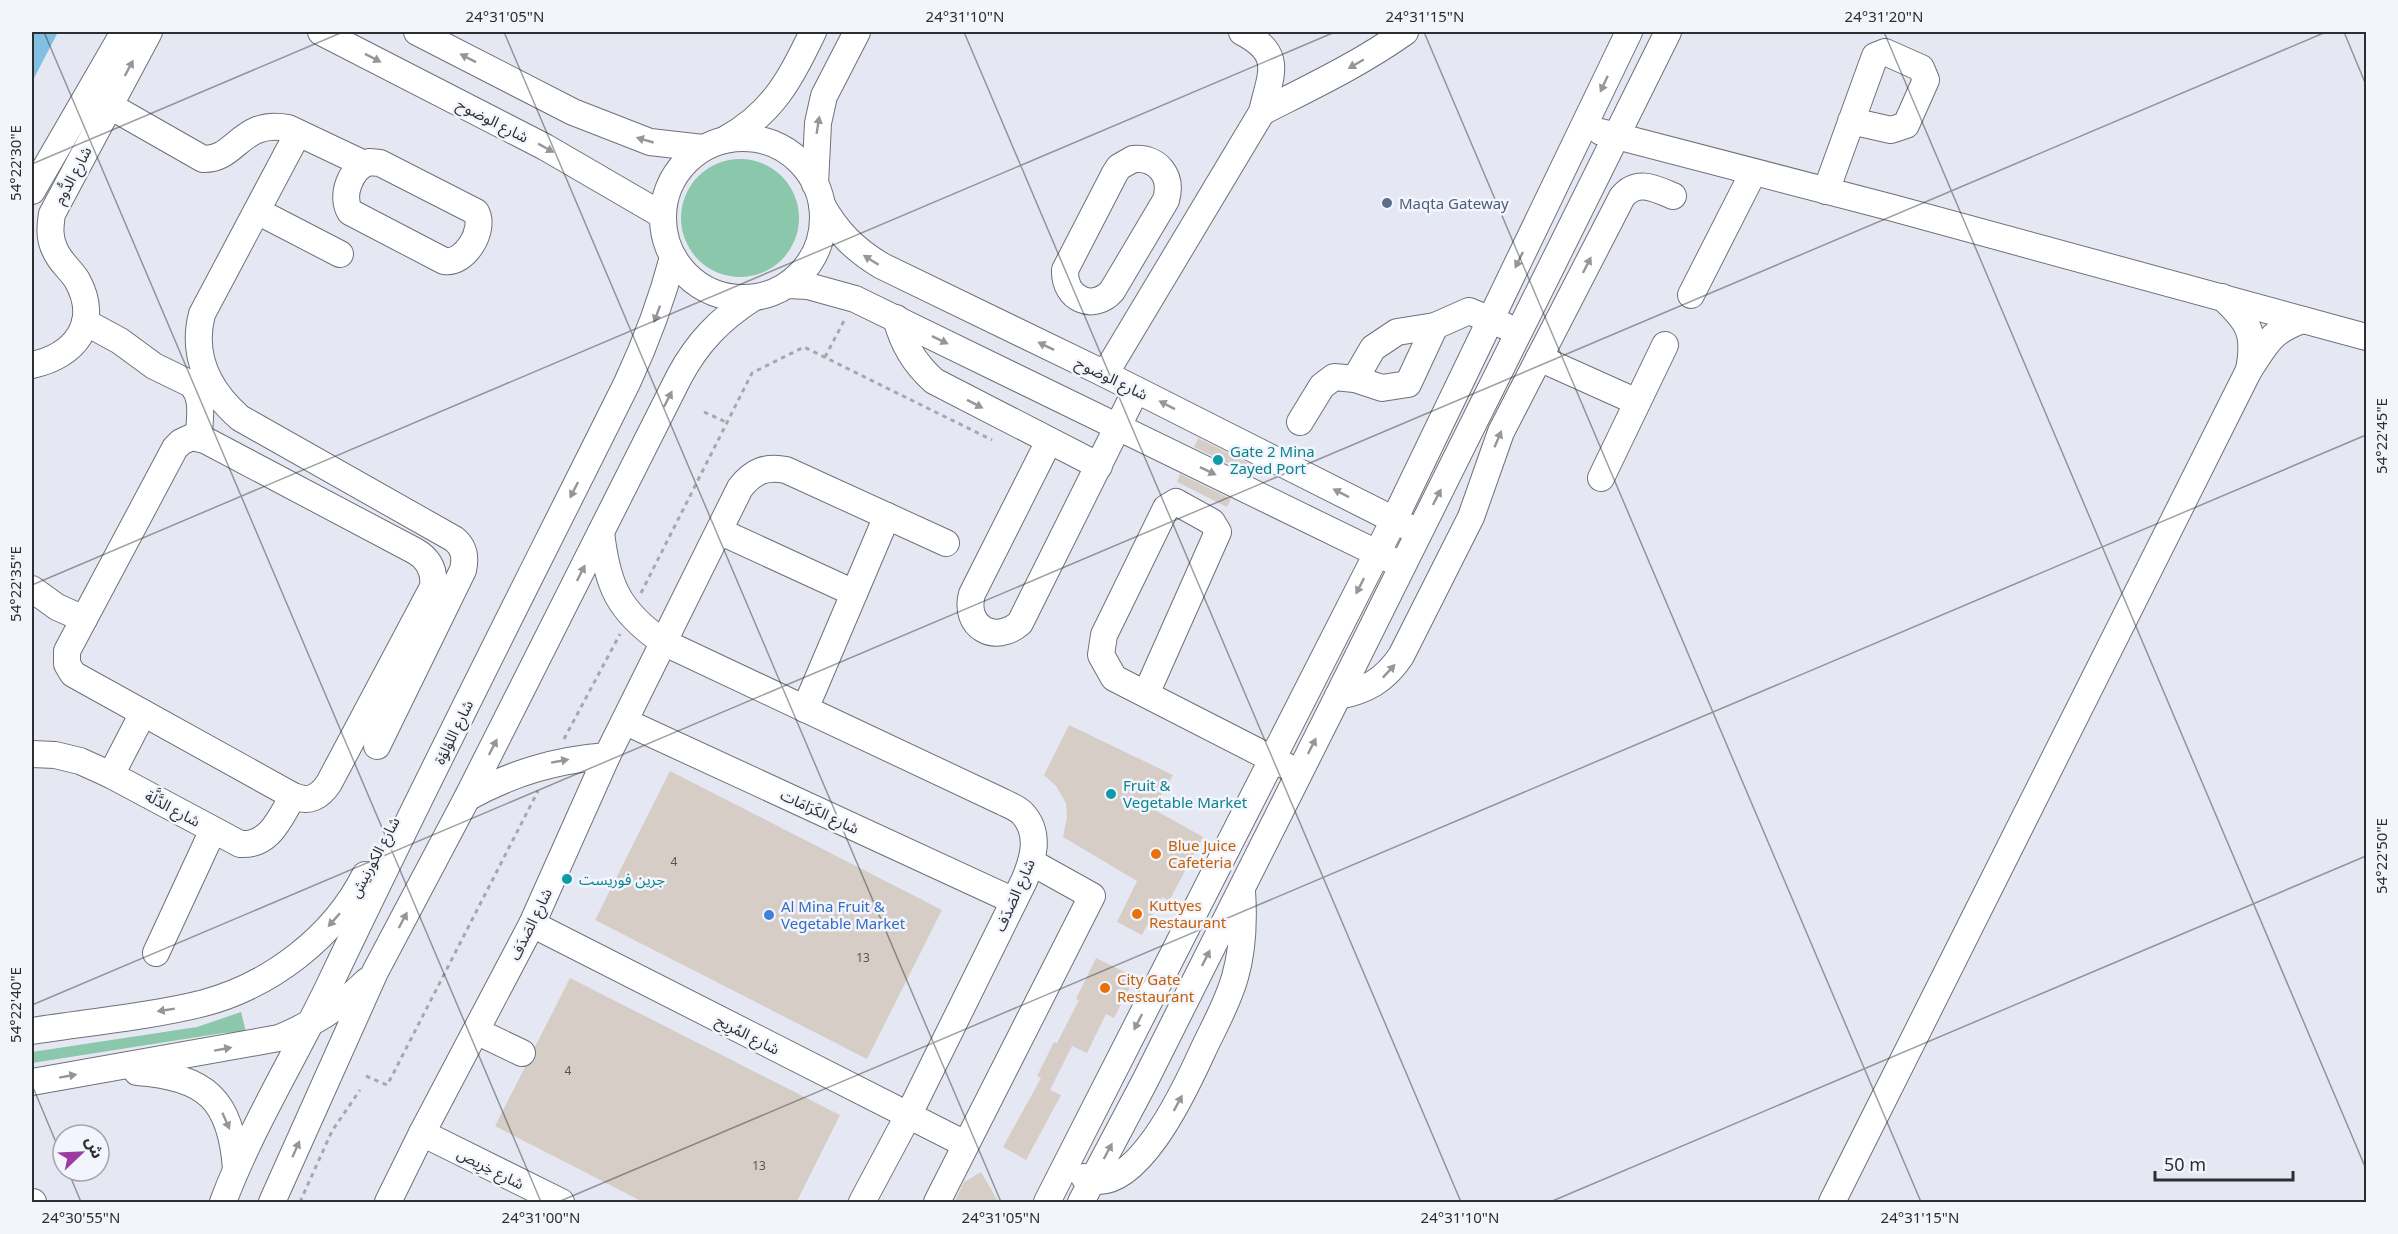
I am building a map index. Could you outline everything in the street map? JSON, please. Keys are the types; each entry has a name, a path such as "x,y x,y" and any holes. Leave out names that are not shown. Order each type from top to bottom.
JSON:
{"street":[{"name":"شارع الدُّوم","path":"85,322 86,310 81,288 55,252 50,224 100,100 124,32"},
{"name":"شارع الدُّوم","path":"32,191 149,32"},
{"name":"شارع الوضوح","path":"321,32 545,147 663,215"},
{"path":"417,32 573,112 650,142 714,143 747,138 768,142 787,151 804,165 818,194"},
{"path":"813,32 790,79 770,105 748,126 687,160 674,176 666,195 663,215 664,237 673,257 687,276 707,290 729,298 753,298 771,294 788,285 805,269 817,250 823,228 818,194 818,123 824,96 857,32"},
{"path":"1105,374 1262,112 1273,67 1269,54 1261,43 1242,32"},
{"path":"1262,112 1377,52 1405,32"},
{"path":"1047,1203 1394,520 1629,32"},
{"path":"1087,1192 1242,888 1668,32"},
{"path":"100,100 203,159 221,155 248,133 268,126 288,128 364,164 380,163 472,208 479,216 479,227 464,256 455,262 444,261 350,212 346,202 347,190 356,171 364,164"},
{"path":"1826,191 1851,121"},
{"path":"1584,128 2367,337"},
{"path":"298,133 202,314 197,331 198,348 208,380 216,394 240,418 459,543 464,555 463,570 377,746"},
{"path":"1140,159 1155,163 1161,168 1166,175 1168,192 1134,254 1112,291 1099,301 1083,301 1076,298 1066,286 1065,270 1115,173 1126,162 1140,159"},
{"path":"1692,295 1753,173"},
{"path":"1338,696 1355,693 1377,683 1401,656 1471,517 1501,432 1613,213 1626,193 1636,186 1649,186 1673,196"},
{"path":"1591,189 1613,213"},
{"name":"شارع الوضوح","path":"818,194 832,224 844,238 873,261 1105,374 1419,532"},
{"path":"257,211 340,254"},
{"path":"1134,254 1167,270"},
{"name":"شارع اللؤلؤة","path":"223,1203 236,1169 310,1025 651,331 662,301 673,257"},
{"path":"788,285 808,286 855,298 1403,566"},
{"path":"2222,297 2241,314 2249,330 2253,347 2249,370"},
{"path":"272,1203 375,972 467,798 690,357 717,324 753,298"},
{"path":"1355,379 1372,348 1397,332 1435,326 1469,311 1491,318 1519,333"},
{"path":"896,318 909,353 934,381 1099,466"},
{"path":"1832,1203 2249,370 2271,338 2284,327 2303,320"},
{"path":"32,365 56,358 66,351 75,343 85,322 120,341 154,366 195,388 200,401 198,438"},
{"path":"1300,422 1322,386 1334,378 1355,379 1382,388 1408,384 1435,326"},
{"path":"1600,478 1665,345"},
{"path":"1539,358 1637,402"},
{"path":"1049,441 972,594 970,601 972,616 976,623 988,632 1005,632 1020,623 1137,390"},
{"path":"198,438 423,556 433,571 433,587 330,783 316,797 301,800 293,796 73,674 67,664 67,651 175,448 186,439 198,438"},
{"name":"شارع الصَدَف","path":"388,1203 422,1133 532,924 607,756 626,722 740,488 755,473 765,469 786,470 946,543"},
{"path":"1146,694 1218,532 1212,522 1176,502 1166,508 1104,635 1101,655 1114,678 1299,773"},
{"path":"805,709 887,516"},
{"path":"719,531 854,593"},
{"path":"602,532 605,565 618,597 630,614 646,630 663,642"},
{"path":"32,589 57,607 84,619"},
{"name":"شارع الكورنيش","path":"32,1031 205,1002 255,983 288,963 312,944 332,923 360,886 486,640 498,620 520,598"},
{"name":"شارع الصَدَف","path":"663,642 1003,802 1023,814 1035,837 1032,862 1014,901 908,1116 862,1203"},
{"path":"111,774 143,713"},
{"name":"شارع الكَرَامَات","path":"626,722 1014,901"},
{"name":"شارع الدَّلَّة","path":"32,754 55,755 80,761 111,774 240,844 255,843 268,836 293,796"},
{"path":"467,798 524,771 552,763 607,756"},
{"path":"156,953 213,830"},
{"path":"937,1203 1092,896 1032,862"},
{"path":"1087,1192 1120,1173 1134,1161 1150,1144 1177,1106 1227,999 1234,979 1243,937 1242,888"},
{"name":"شارع المُرِيح","path":"532,924 965,1144"},
{"path":"32,1082 279,1038 310,1025 341,1004 375,972"},
{"path":"476,1031 522,1053"},
{"path":"104,1070 179,1077 209,1094 220,1107 230,1126 236,1169"},
{"name":"شارع خِرِيص","path":"422,1133 561,1203"},
{"path":"1065,1167 1087,1192"}],"path":[{"path":"825,358 845,319"},
{"path":"704,412 726,422"},
{"path":"366,1076 387,1085 392,1076"},
{"path":"300,1203 332,1131 360,1090"}],"green space":[{"path":"740,159 773,169 789,185 799,218 789,251 773,267 740,277 707,267 691,251 681,218 691,185 707,169"},
{"path":"241,1012 246,1032 223,1033 32,1063 32,1052 197,1027"}],"water":[{"path":"32,32 58,32 32,82"}],"building":[{"path":"1198,438 1248,463 1244,471 1194,447"},
{"path":"1180,474 1231,499 1227,507 1177,482"},
{"name":"Fruit & Vegetable Market","path":"1069,725 1173,775 1153,809 1203,837 1169,901 1162,897 1142,935 1117,922 1137,881 1063,837 1067,817 1066,803 1056,786 1044,775"},
{"name":"Al Mina Fruit & Vegetable Market","path":"670,771 942,910 867,1059 595,920"},
{"path":"1096,958 1135,977 1114,1018 1106,1014 1087,1053 1072,1046 1050,1090 1061,1095 1026,1160 1003,1147 1041,1078 1037,1076 1079,1000 1076,999"},
{"path":"570,978 840,1115 796,1203 645,1203 495,1126 525,1067 535,1060 535,1047"},
{"path":"981,1172 999,1203 954,1203 964,1182"}],"place":[{"name":"Maqta Gateway","path":"1387,203"},
{"name":"Gate 2 Mina Zayed Port","path":"1218,460"},
{"name":"Fruit & Vegetable Market","path":"1111,794"},
{"name":"Blue Juice Cafeteria","path":"1156,854"},
{"name":"جرين فوريست","path":"567,879"},
{"name":"Kuttyes Restaurant","path":"1137,914"},
{"name":"Al Mina Fruit & Vegetable Market","path":"769,915"},
{"name":"City Gate Restaurant","path":"1105,988"}]}
